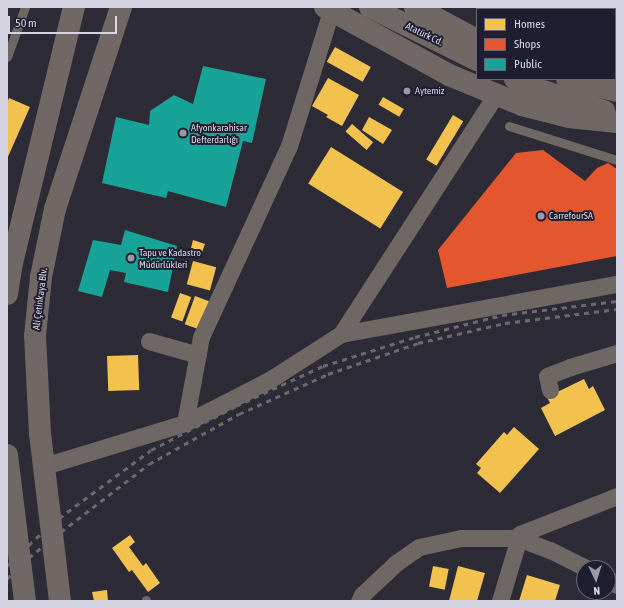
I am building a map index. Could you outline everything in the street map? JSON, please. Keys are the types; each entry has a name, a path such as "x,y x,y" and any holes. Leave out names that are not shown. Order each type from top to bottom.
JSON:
{"main road":[{"path":"7,294 9,262 74,7"},
{"name":"Ali Çetinkaya Blv.","path":"60,601 40,434 35,336 41,277 55,209 121,7"},
{"name":"Atatürk Cd.","path":"370,7 476,60"},
{"name":"Atatürk Cd.","path":"415,7 476,39"},
{"path":"435,7 476,30"},
{"path":"328,9 449,75 522,105 569,117 617,122"},
{"path":"517,80 534,88 617,115"},
{"path":"571,80 617,92"},
{"path":"597,80 617,88"},
{"path":"7,455 25,601"},
{"path":"21,564 40,601"}],"street":[{"path":"185,423 201,337 289,146 328,9"},
{"path":"341,334 496,94"},
{"path":"44,466 185,423 271,379 341,334 617,284"},
{"path":"149,341 198,355"},
{"path":"550,390 547,376 570,367 617,354"},
{"path":"500,601 520,534 617,496"},
{"path":"359,601 362,596 396,563 419,547 461,538 518,538 550,550 576,563"}],"lane":[{"path":"7,56 25,7"},
{"path":"509,126 617,160"}],"building: Homes":[{"path":"335,47 371,67 363,82 327,62"},
{"path":"328,78 359,95 342,126 326,117 328,115 312,106"},
{"path":"383,97 404,109 399,117 378,105"},
{"path":"9,98 30,107 7,159 7,103"},
{"path":"453,115 463,121 437,166 426,160"},
{"path":"369,117 392,130 383,144 362,130"},
{"path":"352,124 373,142 367,150 345,132"},
{"path":"331,147 403,192 380,229 308,183"},
{"path":"193,240 205,244 201,255 190,252"},
{"path":"193,261 216,267 210,290 187,284"},
{"path":"180,293 191,297 182,322 171,317"},
{"path":"195,296 209,301 199,329 185,324"},
{"path":"138,355 139,390 108,391 107,356"},
{"path":"584,379 589,389 593,386 605,410 555,436 541,408 550,403 547,397"},
{"path":"514,427 539,449 500,493 477,473 481,468 476,464 504,432 507,435"},
{"path":"130,535 135,542 129,547 143,566 146,563 160,583 148,592 132,570 129,572 112,548"},
{"path":"433,566 449,569 445,590 429,587"},
{"path":"458,566 485,573 477,601 449,601"},
{"path":"527,575 560,585 555,601 519,601"},
{"path":"107,590 108,601 94,601 92,592"}],"building: Shops":[{"name":"CarrefourSA","path":"543,150 585,181 597,168 608,163 617,169 617,256 447,288 438,250 516,153"}],"building: Public":[{"name":"Afyonkarahisar Defterdarlığı","path":"203,66 266,79 252,143 243,141 226,207 168,191 166,198 102,183 116,117 149,125 150,111 174,95 193,104"},
{"name":"Tapu ve Kadastro Müdürlükleri","path":"125,230 177,246 168,292 124,282 126,273 110,270 102,297 78,291 93,240 121,245"}],"railway":[{"path":"7,566 51,524 151,450 236,406 323,366 415,337 502,315 617,301"},
{"path":"7,579 21,564 53,538 149,464 239,414 328,374 418,343 505,323 617,309"}],"place":[{"name":"Aytemiz","path":"407,91"},
{"name":"Afyonkarahisar Defterdarlığı","path":"183,133"},
{"name":"CarrefourSA","path":"541,216"},
{"name":"Tapu ve Kadastro Müdürlükleri","path":"131,258"}]}
